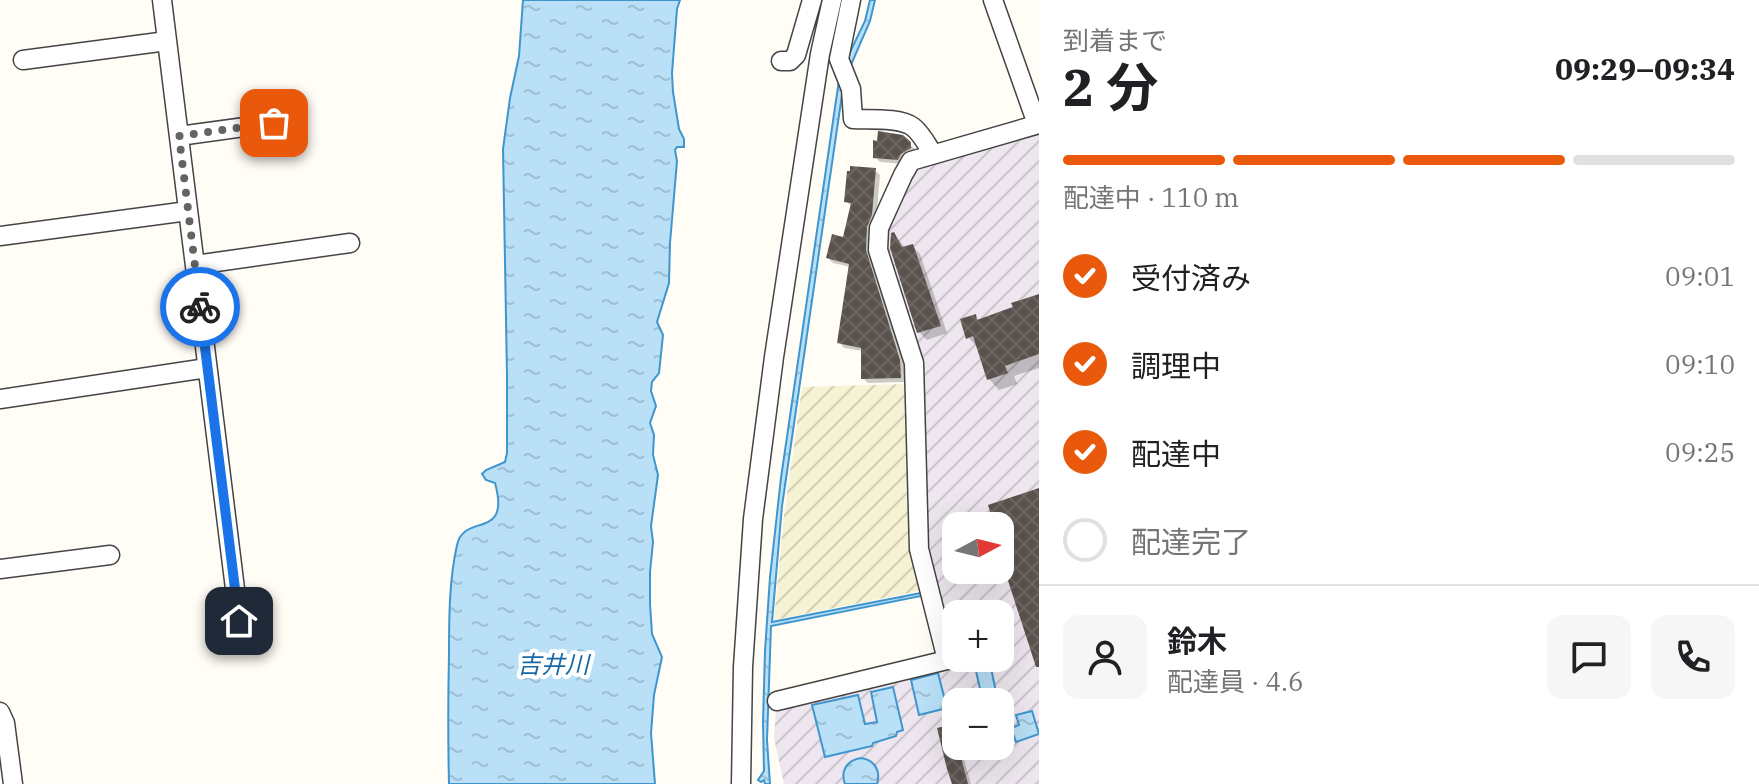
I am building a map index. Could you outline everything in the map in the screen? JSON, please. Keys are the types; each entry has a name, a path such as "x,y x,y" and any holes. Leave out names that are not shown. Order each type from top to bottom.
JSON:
{"street":[{"path":"162,0 239,621"},
{"path":"781,61 790,61 796,55 812,0"},
{"path":"741,784 743,667 753,519 820,54 832,0"},
{"path":"851,0 839,59 851,89 853,119 901,121 912,126 933,154"},
{"path":"777,701 947,660 919,549 914,363 878,250 879,228 911,161 1038,124 993,0"},
{"path":"23,60 167,41"},
{"path":"179,136 274,123"},
{"path":"0,236 188,211"},
{"path":"195,265 350,243"},
{"path":"0,399 207,368"},
{"path":"0,569 110,555"},
{"path":"0,712 5,723 8,775"}],"shaded area":[{"path":"1039,132 1039,784 784,784 774,738 776,710 942,667 942,672 1014,672 1014,600 942,600 942,618 925,548 918,360 883,250 884,230 917,165"},
{"path":"908,384 924,590 774,620 783,523 802,387"}],"water":[{"name":"吉井川","path":"523,0 680,0 672,73 684,147 675,150 677,161 669,283 657,322 663,335 659,373 652,382 651,391 656,406 650,423 658,475 651,526 650,604 652,634 662,657 654,695 651,733 655,784 449,784 449,614 454,559 461,535 492,519 497,513 495,483 486,480 482,474 505,462 507,453 503,149 519,56"},
{"path":"870,0 875,0 870,21 844,81 782,506 772,622 926,592 926,595 771,626 767,740 770,784 765,784 764,780 758,780 764,771 765,651 781,478 840,73 865,21"},
{"path":"976,672 992,672 995,688 980,688"},
{"path":"938,673 942,709 919,715 911,680"},
{"path":"893,687 903,730 872,746 825,757 812,705 858,695 865,724 877,722 871,692"},
{"path":"1032,711 1039,734 1016,742 1014,727 1019,725 1016,715"},
{"path":"861,758 876,767 877,784 845,784 843,775 846,767"}],"building":[{"path":"878,131 903,135 911,142 911,148 898,160 873,158 873,140 877,141"},
{"path":"850,166 876,168 866,250 900,360 901,378 861,379 861,348 837,343 849,264 826,258 832,234 843,237 851,203 844,202"},
{"path":"894,232 902,247 913,244 941,326 917,333 890,248 891,233"},
{"path":"1039,294 1039,354 1005,366 1008,373 987,380 973,336 966,339 960,319 976,314 977,320 1013,307 1011,303"},
{"path":"1039,488 1039,667 1036,667 1009,584 1014,584 1014,512 990,512 988,505"},
{"path":"942,727 942,748 937,728"},
{"path":"945,760 962,760 968,784 952,784"}],"way so far":[{"path":"200,307 179,136 274,123"}],"route":[{"path":"200,307 239,621"}]}
